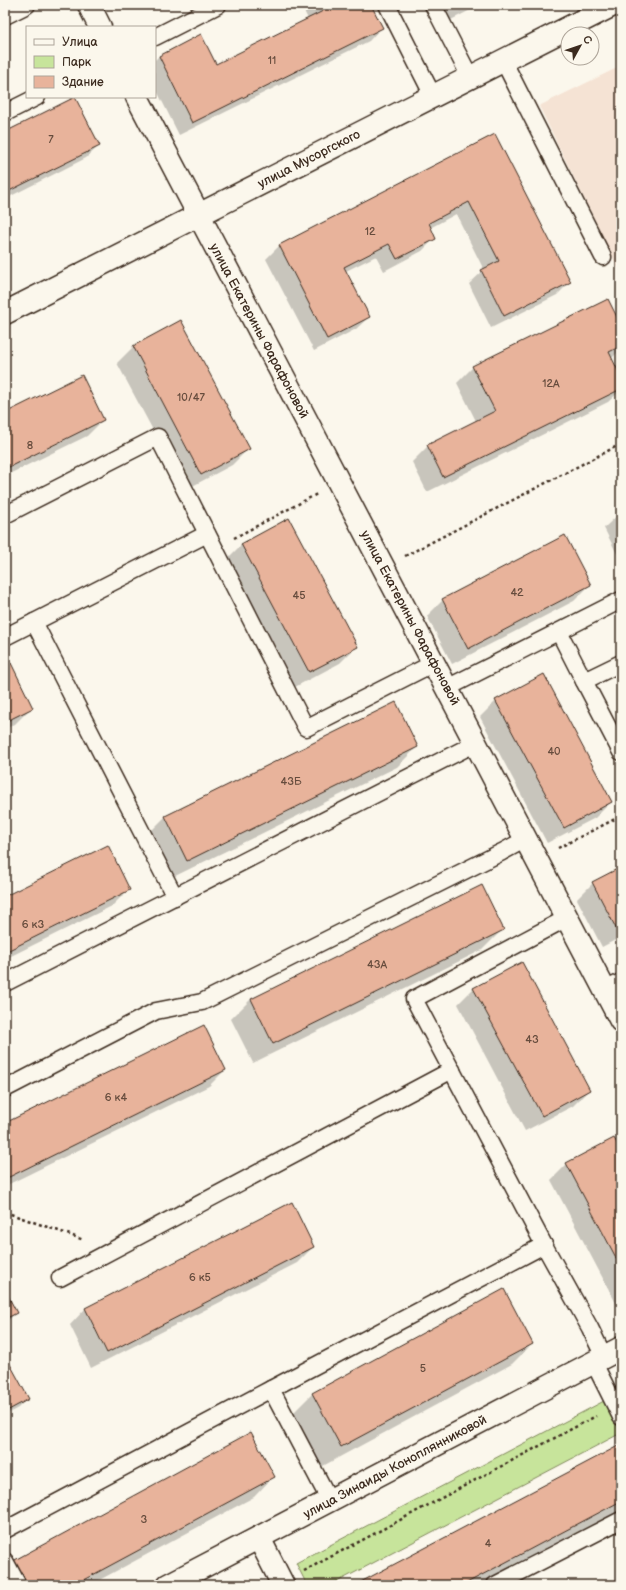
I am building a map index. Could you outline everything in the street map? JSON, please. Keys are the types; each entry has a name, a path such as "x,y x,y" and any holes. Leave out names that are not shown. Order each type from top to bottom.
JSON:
{"street":[{"path":"89,5 100,26"},
{"name":"улица Мусоргского","path":"5,313 613,5"},
{"name":"улица Екатерины Фарафоновой","path":"138,98 567,918 613,986 621,1021"},
{"name":"улица Зинаиды Коноплянниковой","path":"168,1585 606,1356"},
{"path":"259,1538 283,1584"}],"lane":[{"path":"5,16 27,5"},
{"path":"156,36 218,5"},
{"path":"387,5 433,96"},
{"path":"434,5 470,77"},
{"path":"504,60 603,257"},
{"path":"5,113 35,98"},
{"path":"5,515 158,437 306,728 434,663"},
{"path":"5,637 207,534"},
{"path":"447,688 621,600"},
{"path":"34,622 175,897"},
{"path":"559,632 621,752"},
{"path":"584,682 621,663"},
{"path":"5,983 476,743"},
{"path":"5,1089 156,1011 202,1002 526,839"},
{"path":"567,918 414,999 544,1245 606,1356 618,1411"},
{"path":"60,1278 452,1070"},
{"path":"5,1530 544,1245"},
{"path":"271,1389 330,1501"},
{"path":"495,1585 621,1520"},
{"path":"5,1562 18,1585"}],"path":[{"path":"383,567 621,444"},
{"path":"214,548 339,482"},
{"path":"536,859 621,816"},
{"path":"5,1212 112,1250"},
{"path":"283,1584 618,1411"}],"shaded area":[{"path":"621,66 621,271 620,272 539,106"}],"green space":[{"path":"604,1401 621,1433 331,1585 307,1585 296,1563"}],"building":[{"path":"320,5 371,5 383,28 192,123 159,56 201,34 216,64 323,11"},
{"path":"457,5 470,5 460,10"},
{"path":"76,98 100,146 5,193 5,132"},
{"path":"495,134 571,282 504,316 481,270 499,261 469,202 429,223 436,239 397,259 389,244 344,267 370,317 327,339 279,245"},
{"path":"608,299 621,325 621,346 609,352 621,377 621,389 443,477 427,445 495,411 472,366"},
{"path":"181,320 250,449 201,475 133,346"},
{"path":"82,375 104,420 5,469 5,413"},
{"path":"289,518 358,647 309,672 241,544"},
{"path":"565,535 591,585 468,649 442,599"},
{"path":"11,663 33,708 5,722 5,666"},
{"path":"544,674 612,802 564,828 495,700"},
{"path":"396,702 418,747 187,861 165,816"},
{"path":"108,845 130,890 5,952 5,896"},
{"path":"621,867 621,930 618,932 592,882"},
{"path":"482,885 504,930 273,1044 251,999"},
{"path":"522,962 590,1090 542,1116 473,988"},
{"path":"204,1025 226,1070 5,1179 5,1123"},
{"path":"614,1138 621,1150 621,1267 566,1163"},
{"path":"292,1202 314,1247 107,1353 85,1308"},
{"path":"504,1289 533,1344 341,1447 312,1393"},
{"path":"5,1290 17,1313 5,1319"},
{"path":"5,1355 29,1399 5,1412"},
{"path":"251,1432 275,1477 74,1585 27,1585 13,1561"},
{"path":"618,1446 621,1453 621,1501 463,1585 355,1585"}]}
